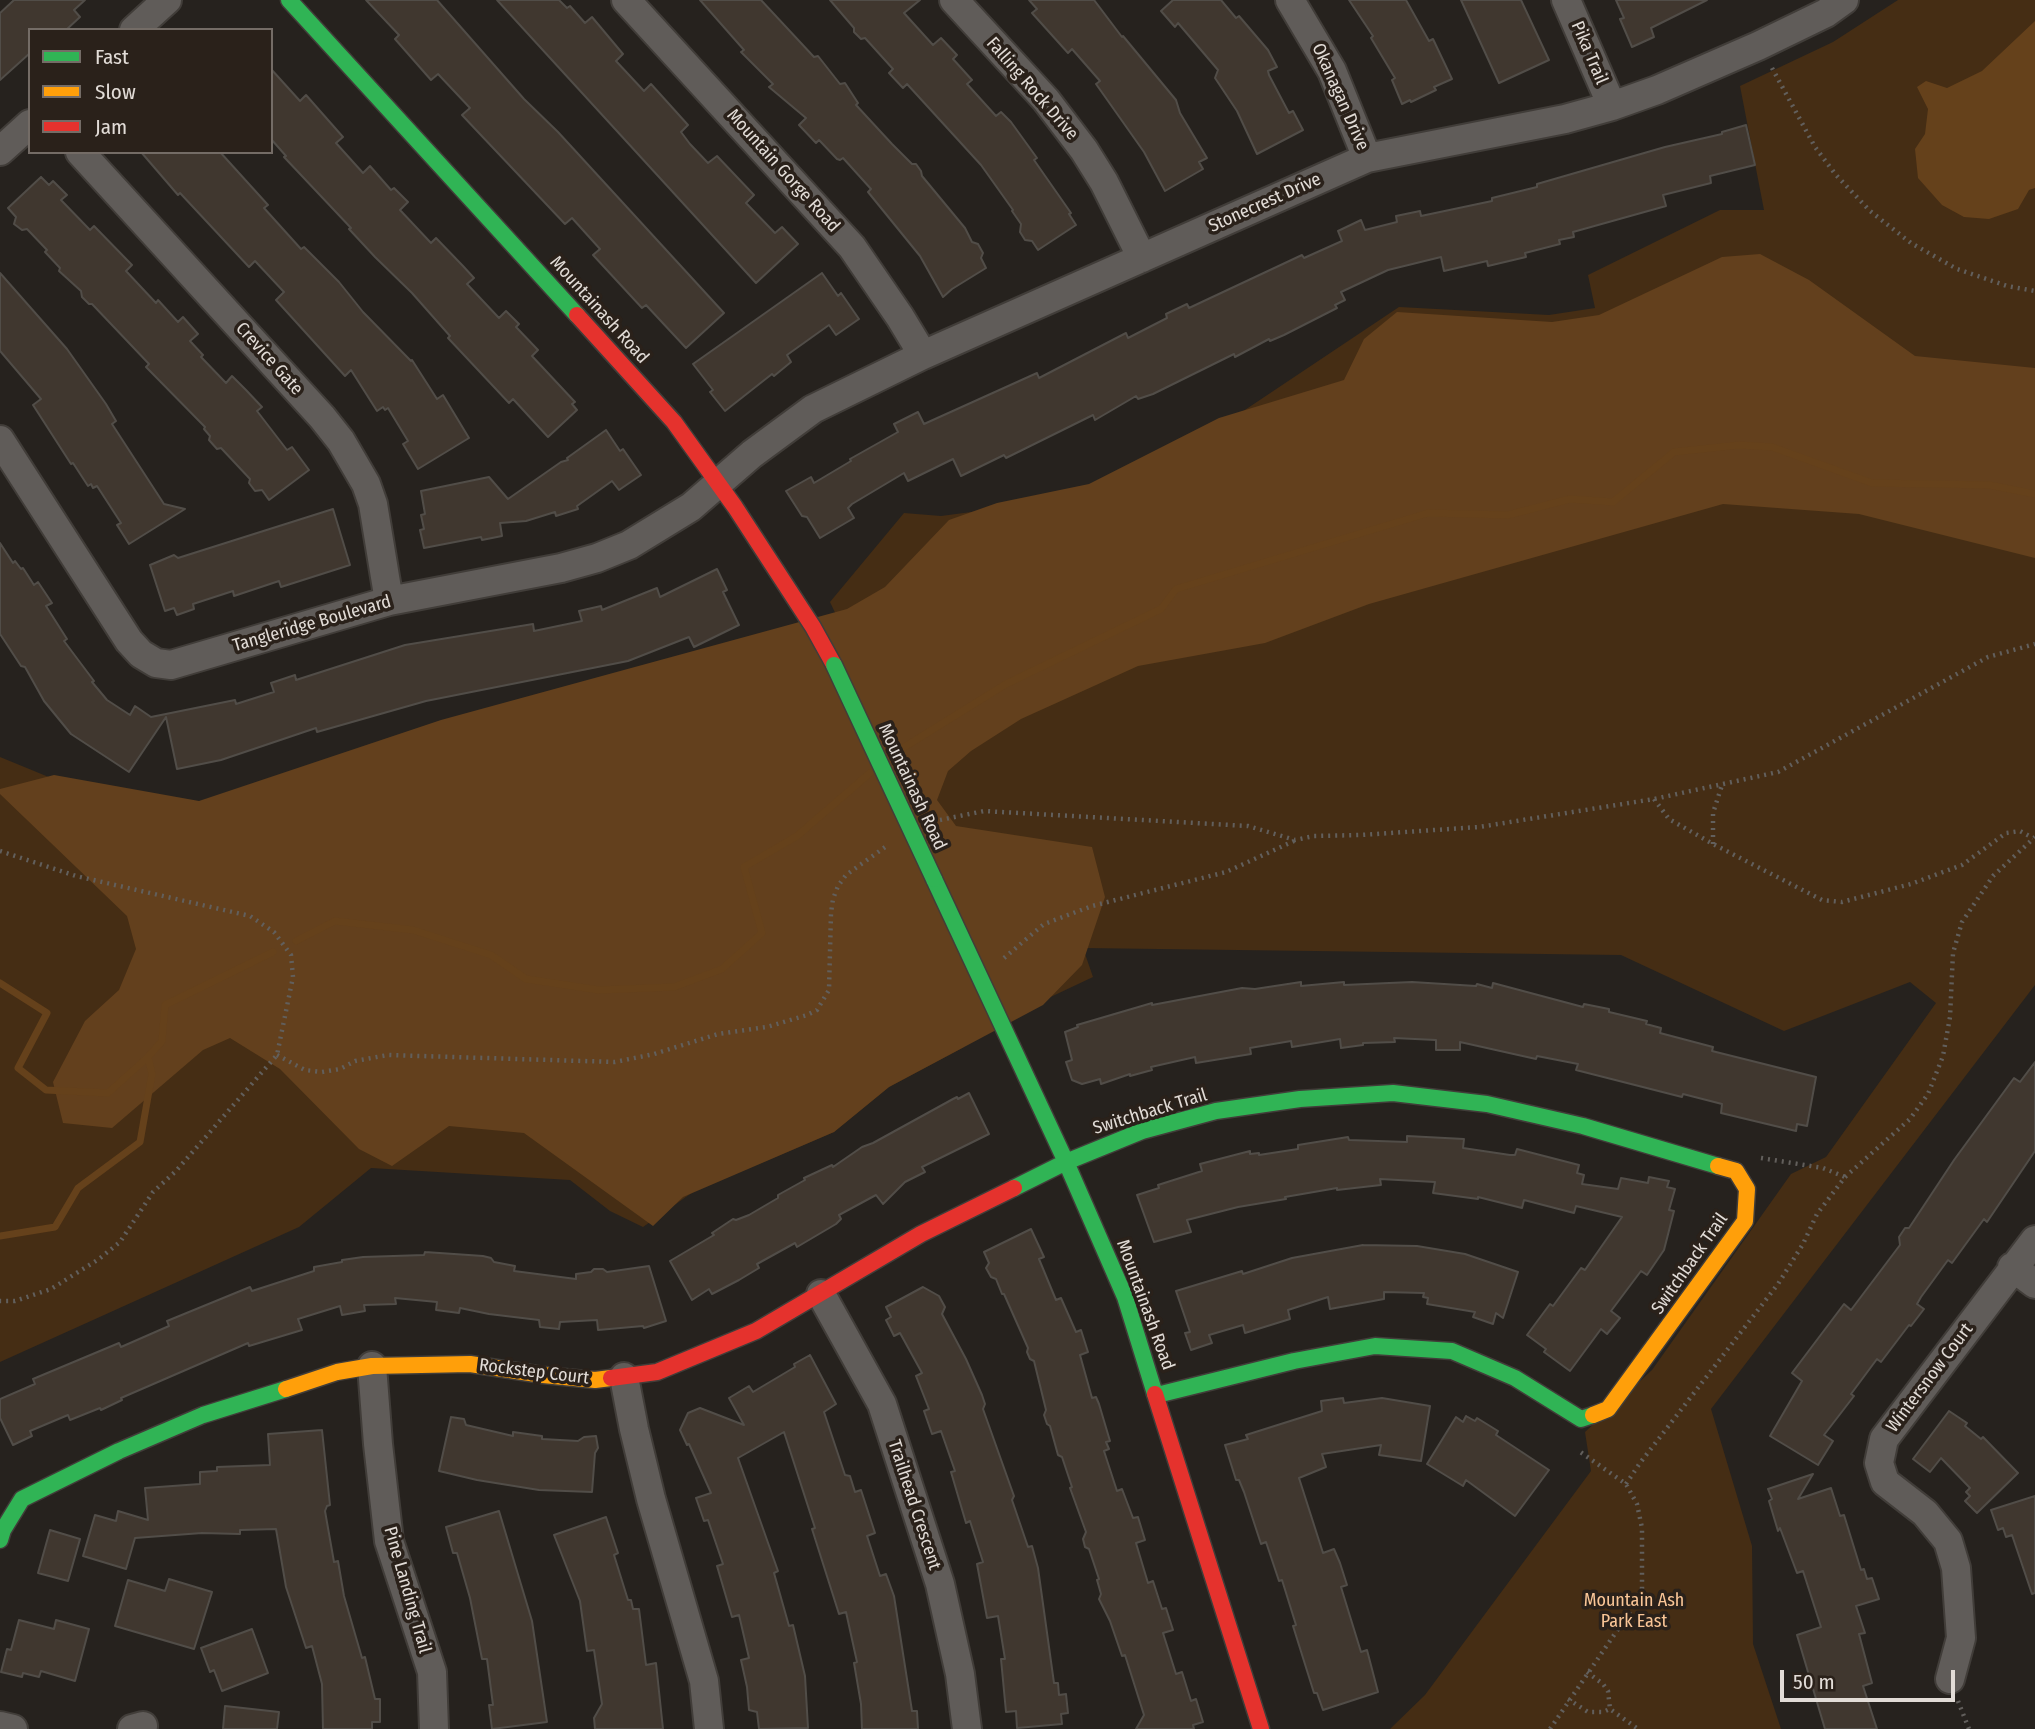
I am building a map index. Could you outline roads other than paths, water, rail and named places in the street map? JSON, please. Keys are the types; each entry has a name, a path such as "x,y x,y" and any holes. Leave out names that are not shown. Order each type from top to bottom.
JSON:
{"street":[{"path":"136,28 167,0"},
{"name":"Mountainash Road","path":"289,0 653,397 719,483 813,627 834,665 1066,1162 1125,1297 1261,1729"},
{"name":"Mountain Gorge Road","path":"625,0 852,247 894,307 923,355"},
{"name":"Falling Rock Drive","path":"954,0 1046,100 1077,140 1104,182 1142,258"},
{"name":"Okanagan Drive","path":"1290,0 1332,71 1367,158"},
{"name":"Pika Trail","path":"1566,0 1612,106"},
{"name":"Stonecrest Drive","path":"719,483 752,454 813,409 923,355 1367,158 1565,119 1612,106 1657,90 1758,46 1826,13 1844,0"},
{"path":"0,151 28,126"},
{"name":"Crevice Gate","path":"82,154 341,441 366,484 373,504 389,601"},
{"name":"Tangleridge Boulevard","path":"0,440 129,641 141,654 156,663 171,665 389,601 561,568 597,558 629,545 691,508 719,483"},
{"name":"Switchback Trail","path":"1066,1162 1142,1131 1216,1111 1300,1099 1393,1093 1487,1104 1596,1129 1736,1171 1747,1189 1745,1221 1608,1409 1590,1416 1581,1419 1515,1378 1452,1350 1375,1346 1294,1361 1157,1395"},
{"name":"Rockstep Court","path":"0,1540 22,1499 119,1451 202,1415 337,1372 373,1366 470,1364 543,1376 595,1380 657,1372 755,1331 920,1234 1066,1162"},
{"name":"Wintersnow Court","path":"1950,1679 1961,1638 1956,1568 1948,1541 1925,1513 1885,1482 1879,1463 1884,1439 2035,1240"},
{"path":"2012,1268 2035,1284"},
{"name":"Trailhead Crescent","path":"821,1294 882,1404 940,1584 960,1674 967,1729"},
{"name":"Pine Landing Trail","path":"373,1366 378,1444 389,1541 432,1672 434,1729"},
{"path":"624,1377 651,1499 704,1681 709,1729"},
{"path":"0,1726 13,1729"}],"waterway":[{"path":"890,756 1006,684 1161,609 1176,589 1428,513 1508,515 1570,499 1613,502 1674,452 1739,445 1772,447 1872,483 1989,485 2035,494"},
{"path":"296,941 335,921 413,930 491,955 526,979 599,990 674,987 722,969 762,933 744,867 797,836 870,773"},
{"path":"0,983 47,1013 18,1068 46,1090 108,1093 162,1041 165,1005 273,952"},
{"path":"0,1236 55,1227 78,1188 140,1142 152,1074 148,1057"}],"park label":[{"name":"Mountain Ash Park East","path":"1634,1611"}]}
